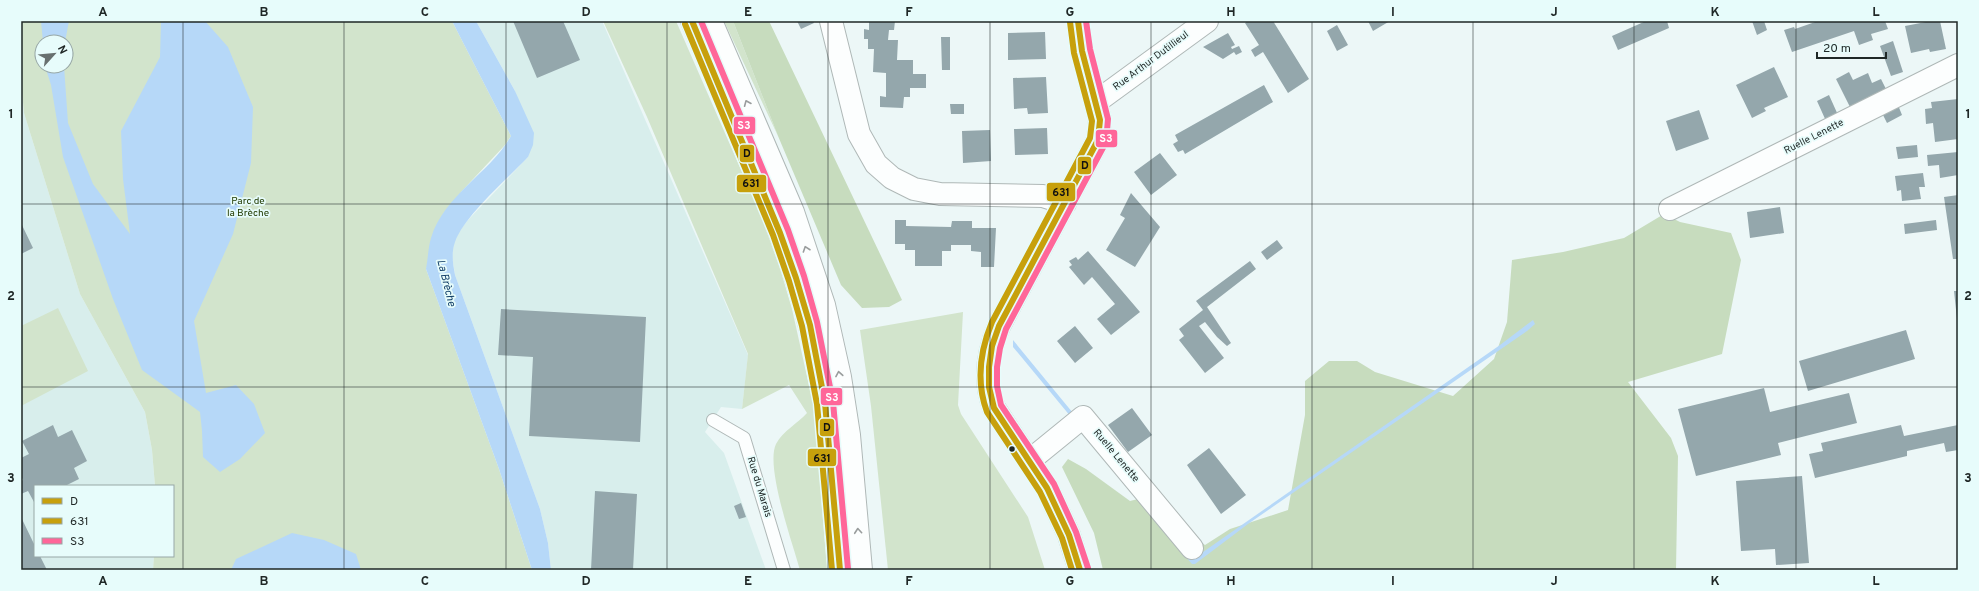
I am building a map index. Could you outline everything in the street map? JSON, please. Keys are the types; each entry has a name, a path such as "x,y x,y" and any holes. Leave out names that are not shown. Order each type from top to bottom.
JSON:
{"street":[{"path":"692,21 776,219 805,304 815,348 824,400 840,570"},
{"path":"711,21 793,212 822,299 838,371 848,429 861,570"},
{"path":"831,21 859,134 876,164 892,178 914,189 940,194 1043,196 1065,203"},
{"path":"1078,21 1082,51 1100,120 1098,140 999,326 991,348 988,374 990,398 999,417 1047,488 1062,519 1080,570"},
{"name":"Rue Arthur Dutillieul","path":"1096,102 1207,21"},
{"name":"Ruelle Lenette","path":"1670,209 1958,65"},
{"name":"Ruelle Lenette","path":"1030,461 1083,417 1192,548"}],"lane":[{"name":"Rue du Marais","path":"713,420 744,438 784,570"}],"shaded area":[{"path":"476,21 602,21 748,355 742,409 721,407 705,432 724,453 766,570 551,570 548,543 540,509 455,275 452,256 454,242 460,230 528,157 515,91"},
{"path":"21,82 24,113 80,294 145,412 152,450 155,485 34,485 34,557 154,557 153,570 21,570"}],"green space":[{"name":"Parc de la Brèche","path":"21,21 452,21 511,136 505,145 461,192 426,269 499,469 532,570 153,570 154,557 174,557 174,485 155,485 152,450 145,412 80,294 24,113 21,82"},
{"path":"603,21 676,21 759,211 779,265 792,309 814,408 827,570 800,570 781,506 774,470 776,444 783,435 807,413 789,385 742,409 748,354 647,117"},
{"path":"724,21 733,21 778,136"},
{"path":"733,21 769,21 902,300 889,307 862,308 841,285 778,136"},
{"path":"1664,214 1680,222 1731,233 1741,260 1722,354 1628,382 1671,438 1678,456 1676,570 1103,570 1094,533 1062,467 1068,459 1086,469 1130,501 1154,495 1186,531 1205,545 1230,529 1288,510 1305,415 1305,381 1329,361 1357,361 1375,372 1453,396 1494,359 1507,322 1512,260 1563,252 1624,238"},
{"path":"58,308 88,371 21,406 21,326"},
{"path":"963,312 958,405 961,414 1028,517 1045,570 888,570 871,406 860,330"}],"water":[{"path":"41,21 69,21 67,34 42,34"},
{"path":"161,21 205,21 228,47 253,107 251,163 233,234 194,321 206,393 236,385 254,404 265,433 240,459 220,472 203,457 200,412 142,370 113,299 63,157 51,85 48,74 65,74 68,123 93,184 130,234 123,179 121,131 160,57"},
{"name":"La Brèche","path":"452,21 476,21 515,91 534,133 533,145 528,157 498,186 467,221 455,242 453,258 455,275 540,509 548,543 551,570 532,570 499,469 426,269 429,246 437,223 456,197 491,162 511,136"},
{"path":"1533,320 1535,324 1527,331 1248,524 1195,564 1192,564 1160,528 1114,469 1013,347 1013,340 1193,559 1500,345"},
{"path":"292,533 324,540 356,554 361,570 231,570 236,559"}],"building":[{"path":"513,21 563,21 580,60 537,78"},
{"path":"797,21 813,21 814,23 801,29"},
{"path":"869,21 895,21 894,30 889,30 888,40 898,40 897,60 913,60 913,74 926,74 926,88 910,88 910,97 904,97 903,108 880,107 880,96 886,97 886,73 873,72 874,49 868,49 868,39 864,39 864,29 869,30"},
{"path":"1248,21 1273,21 1309,79 1288,93 1263,52 1255,57 1251,50 1259,45 1245,23"},
{"path":"1368,21 1390,21 1373,31"},
{"path":"1646,21 1667,21 1669,28 1618,50 1612,36"},
{"path":"1752,21 1764,21 1767,30 1757,35"},
{"path":"1818,21 1885,21 1888,29 1871,34 1873,40 1859,45 1854,31 1792,52 1784,30 1794,27 1795,29"},
{"path":"1931,21 1940,21 1946,49 1930,52 1929,49 1911,53 1905,26"},
{"path":"1337,25 1348,45 1337,51 1327,31"},
{"path":"1045,32 1046,59 1008,60 1008,33"},
{"path":"1228,33 1235,45 1231,47 1232,49 1239,46 1242,52 1236,55 1234,52 1223,59 1203,47"},
{"path":"941,37 950,37 950,70 942,70"},
{"path":"1893,41 1903,72 1891,76 1880,46"},
{"path":"1774,67 1788,97 1764,108 1766,111 1752,118 1736,85"},
{"path":"1849,72 1853,80 1868,73 1872,83 1881,79 1887,91 1851,109 1836,79"},
{"path":"1046,77 1048,113 1028,114 1027,108 1014,109 1013,78"},
{"path":"1264,85 1273,102 1185,154 1183,150 1178,152 1173,144 1178,141 1175,135"},
{"path":"1829,95 1838,115 1826,121 1817,101"},
{"path":"1958,99 1958,139 1935,142 1933,123 1926,124 1925,109 1932,108 1931,102"},
{"path":"950,104 964,104 964,114 951,114"},
{"path":"1898,105 1902,115 1887,123 1882,113"},
{"path":"1699,110 1709,139 1676,151 1666,121"},
{"path":"1047,128 1048,154 1015,155 1014,129"},
{"path":"990,130 991,161 963,163 962,131"},
{"path":"1917,145 1918,157 1898,159 1896,147"},
{"path":"1958,152 1958,175 1940,178 1939,165 1928,166 1927,155"},
{"path":"1160,153 1177,175 1151,195 1134,172"},
{"path":"1923,173 1925,187 1919,187 1921,199 1902,201 1901,190 1897,191 1895,176"},
{"path":"1131,193 1160,227 1135,267 1106,250 1125,218 1120,215"},
{"path":"1958,195 1958,259 1953,259 1944,197"},
{"path":"1780,207 1784,233 1750,238 1747,212"},
{"path":"895,220 906,220 906,226 951,227 952,221 972,221 972,228 996,228 994,267 981,267 981,252 971,251 971,245 951,245 951,251 942,251 942,266 915,266 915,250 905,250 905,244 895,244"},
{"path":"1936,220 1937,230 1905,234 1904,224"},
{"path":"21,223 33,248 21,254"},
{"path":"1277,240 1283,248 1267,260 1261,252"},
{"path":"1088,251 1140,312 1111,335 1097,319 1115,304 1092,277 1084,285 1069,267 1072,265 1069,261 1076,257 1078,260"},
{"path":"1250,261 1256,269 1207,307 1231,343 1227,346 1217,337 1205,322 1199,326 1224,358 1205,373 1179,340 1184,336 1179,329 1203,310 1196,301"},
{"path":"1954,291 1958,291 1958,319 1957,319"},
{"path":"501,309 646,317 640,442 529,436 533,357 498,355"},
{"path":"1075,326 1093,348 1075,363 1057,341"},
{"path":"1906,330 1915,359 1808,391 1799,361"},
{"path":"1764,388 1770,412 1849,393 1857,423 1778,443 1781,455 1696,476 1678,409"},
{"path":"1132,408 1152,435 1128,452 1108,425"},
{"path":"53,425 58,437 72,430 87,461 74,468 79,479 67,485 34,485 34,502 28,491 21,494 21,481 23,480 21,476 21,458 29,454 22,441"},
{"path":"1901,425 1904,436 1958,425 1958,450 1946,452 1944,443 1907,451 1907,456 1815,478 1809,454 1823,451 1821,443"},
{"path":"1209,448 1246,495 1221,514 1187,465"},
{"path":"1802,476 1809,563 1776,565 1775,549 1741,551 1736,481"},
{"path":"595,491 637,494 633,570 591,570"},
{"path":"741,503 746,517 739,519 734,506"},
{"path":"21,517 34,544 34,557 40,557 47,570 21,570"}],"transit line":[{"name":"D","path":"692,21 780,233 796,278 810,325 825,403 840,570"},
{"name":"S3","path":"701,21 788,230 804,276 817,322 833,402 848,569"},
{"name":"D","path":"1078,21 1082,51 1100,120 1098,140 999,326 992,346 989,367 989,387 994,408 1047,488 1069,535 1080,570"},
{"name":"S3","path":"1086,21 1090,49 1108,119 1106,142 1006,329 1000,348 997,367 997,386 1001,405 1054,484 1076,532 1088,568"},
{"name":"631","path":"1070,22 1074,53 1092,121 1090,138 992,322 982,355 981,389 987,412 1040,492 1062,538 1072,570"},
{"name":"631","path":"685,24 773,235 789,281 802,326 817,404 832,570"}]}
